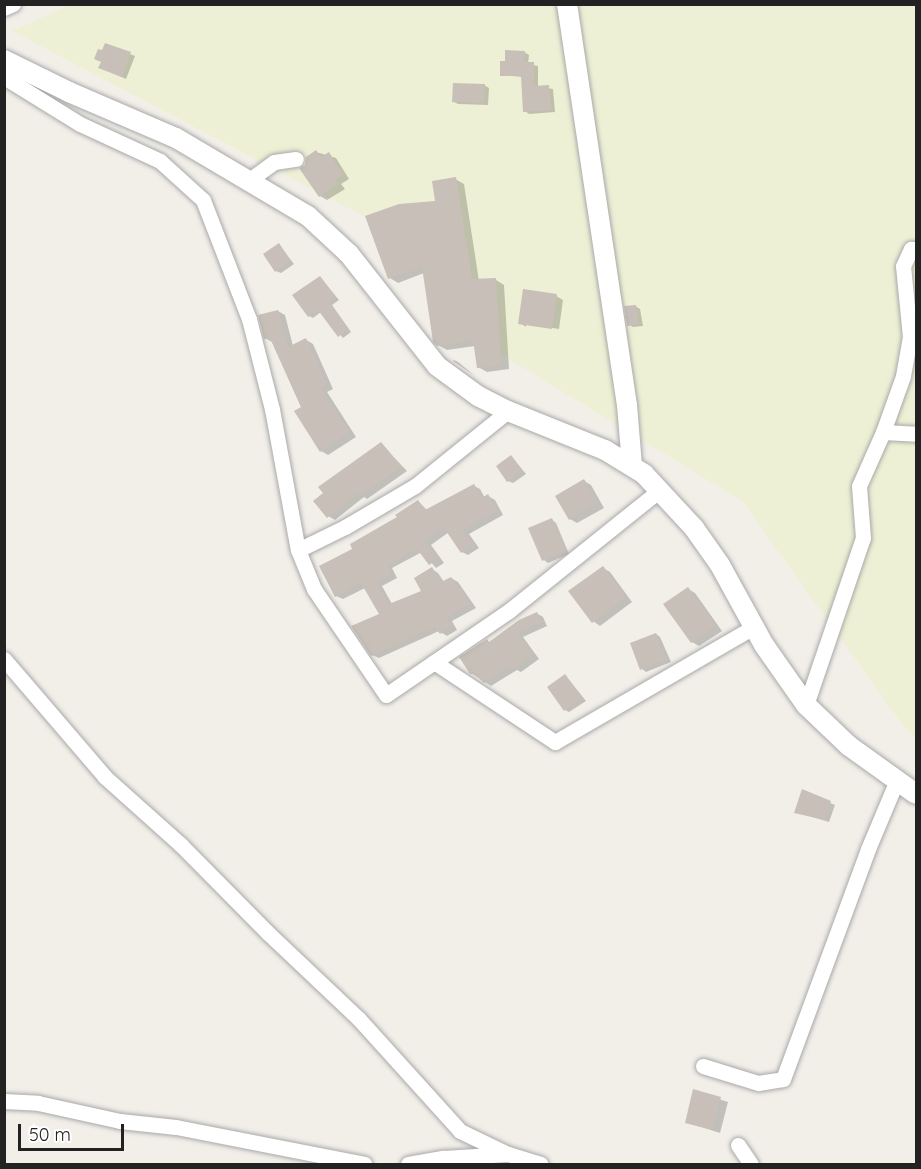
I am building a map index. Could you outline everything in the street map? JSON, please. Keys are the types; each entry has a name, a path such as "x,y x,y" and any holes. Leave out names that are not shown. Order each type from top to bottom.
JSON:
{"street":[{"path":"4,8 13,4"},
{"path":"567,4 627,405 632,466"},
{"path":"4,60 69,92 176,138 308,216 349,254 437,366 478,396 508,411 605,450 632,466 661,489 694,528 720,565 753,627 806,705 849,746 916,794"},
{"path":"4,77 80,124 160,161 203,200 249,319 272,409 298,550 314,588 386,695 510,610 661,489"},
{"path":"248,180 274,162 296,159"},
{"path":"806,705 863,538 858,486 883,432 903,376 910,337 903,266 911,249 916,249"},
{"path":"298,550 345,527 415,486 508,411"},
{"path":"883,432 916,434"},
{"path":"434,662 555,742 753,627"},
{"path":"4,659 105,777 180,844 268,933 358,1018 460,1131 508,1154 540,1164"},
{"path":"703,1066 758,1083 783,1079 868,849 897,780"},
{"path":"4,1101 38,1103 120,1121 176,1127 364,1164"},
{"path":"738,1145 751,1164"},
{"path":"408,1164 443,1158 508,1154"}],"green space":[{"path":"72,4 916,5 916,739 904,727 742,501 494,350 388,229 12,31"}],"building":[{"path":"105,43 131,52 122,77 98,68 101,62 94,59 98,49 102,50"},
{"path":"505,50 525,51 524,62 534,62 534,86 549,85 551,110 523,112 521,76 500,76 500,61 505,61"},
{"path":"453,83 485,84 484,103 452,102"},
{"path":"316,150 321,157 329,152 343,175 335,180 338,184 319,197 299,168 305,165 306,157"},
{"path":"456,177 472,279 496,278 501,365 477,368 473,340 437,346 433,342 422,267 388,279 365,216 399,204 435,201 432,181"},
{"path":"279,243 291,261 275,272 263,254"},
{"path":"320,276 336,297 329,302 348,329 338,337 318,310 308,317 292,295"},
{"path":"523,289 557,294 552,329 518,324"},
{"path":"636,305 639,324 627,326 624,306"},
{"path":"278,310 288,347 306,338 327,385 321,388 350,432 320,452 294,411 301,407 270,338 264,339 258,315"},
{"path":"381,442 402,467 360,496 358,493 327,518 313,501 323,493 318,487"},
{"path":"511,455 523,471 507,482 496,466"},
{"path":"584,479 598,503 569,520 555,496"},
{"path":"474,484 482,498 488,494 498,511 463,530 474,544 461,553 444,528 425,541 438,559 429,565 417,549 387,565 392,574 376,583 389,604 421,591 414,578 432,567 441,582 451,577 471,604 447,617 452,626 440,634 435,627 371,656 351,626 379,614 361,583 335,597 319,566 352,549 350,544 397,517 395,515 418,500 425,510"},
{"path":"552,518 566,551 542,561 528,528"},
{"path":"603,566 626,597 592,623 568,591"},
{"path":"688,587 716,626 691,643 663,604"},
{"path":"537,612 542,622 518,633 533,654 513,669 511,667 484,683 475,674 470,674 459,657 487,639 489,642 519,620"},
{"path":"656,633 667,660 640,670 630,643"},
{"path":"565,674 582,698 564,711 547,687"},
{"path":"802,789 831,801 825,820 794,813"},
{"path":"693,1089 721,1097 712,1130 685,1123"}]}
